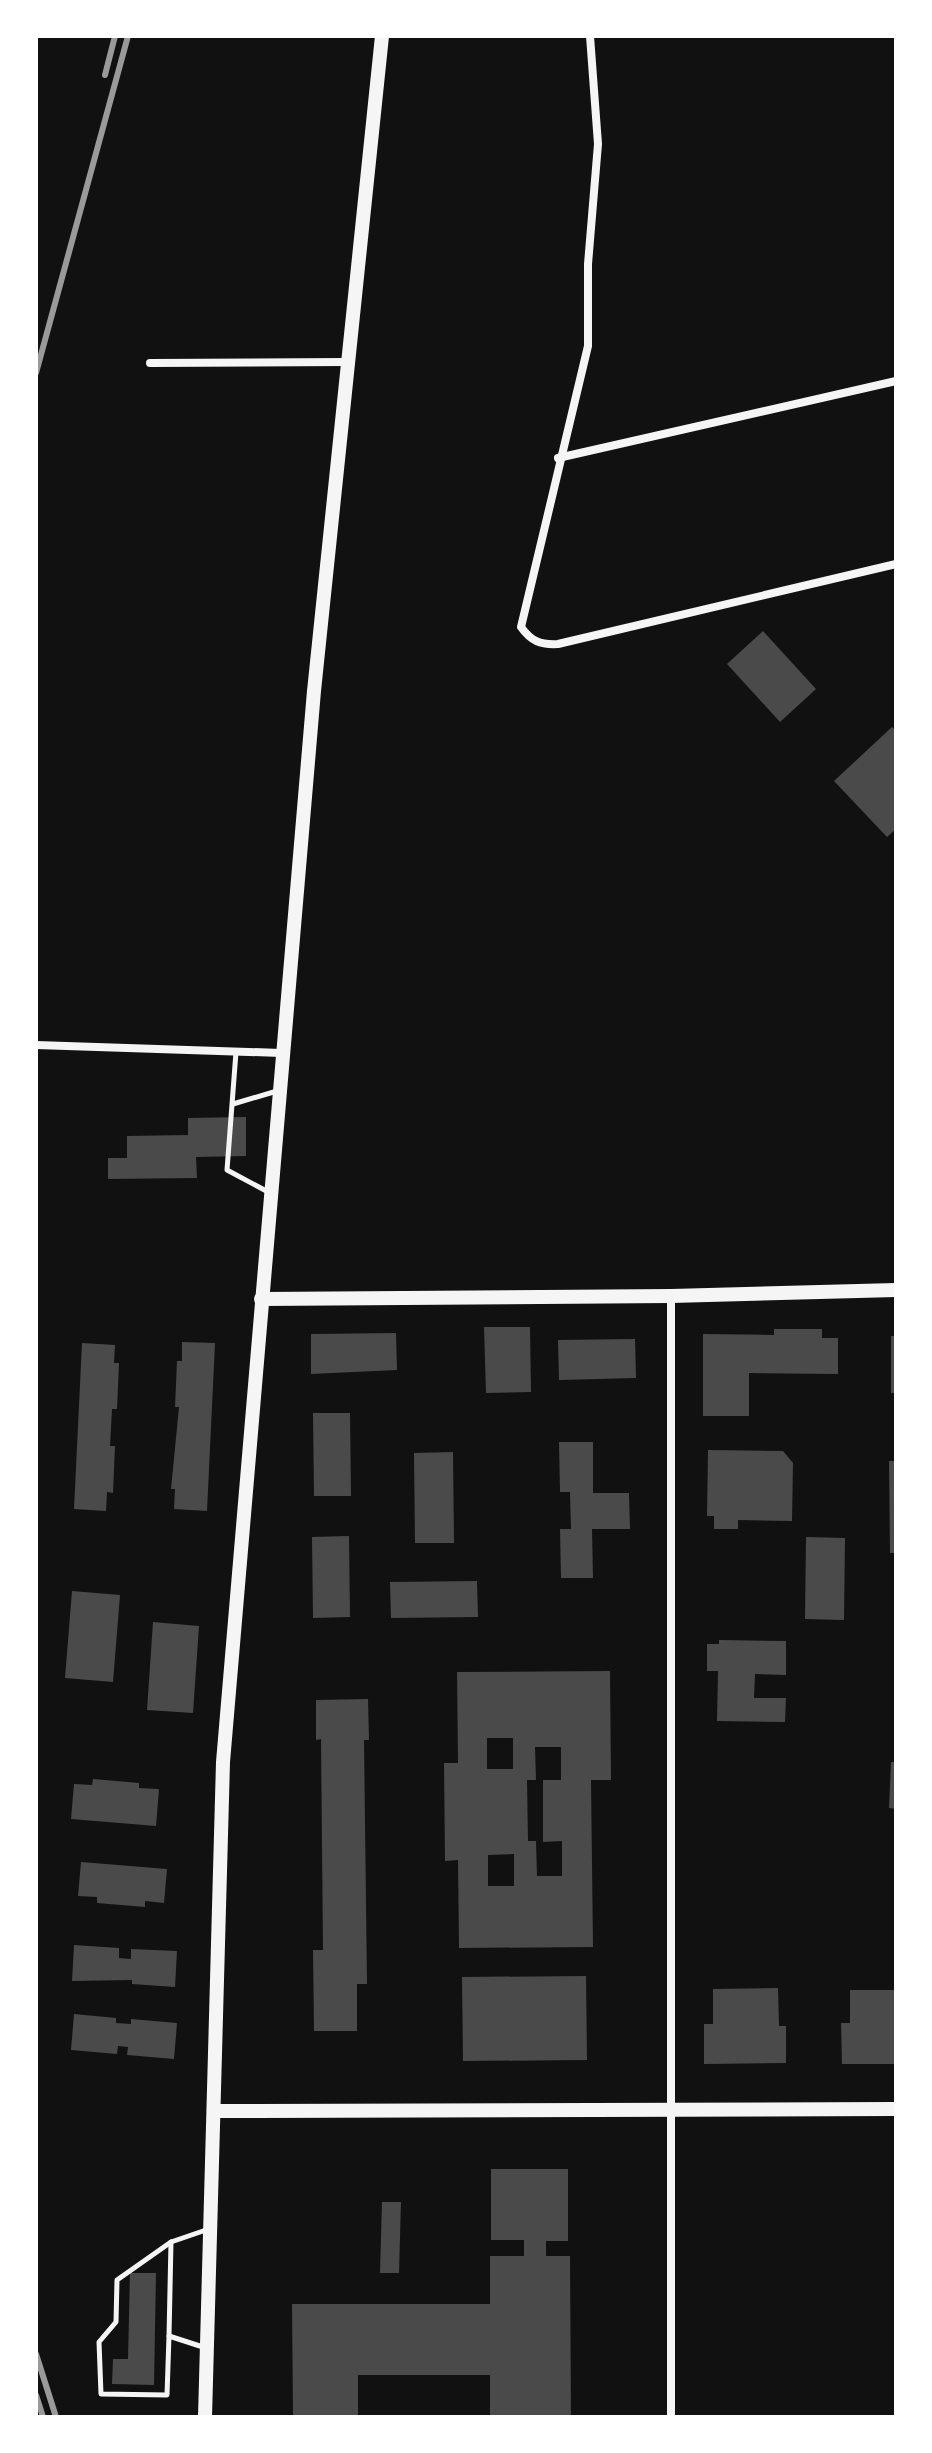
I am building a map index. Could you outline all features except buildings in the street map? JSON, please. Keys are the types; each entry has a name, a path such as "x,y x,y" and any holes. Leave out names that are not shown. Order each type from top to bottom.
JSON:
{"street":[{"path":"205,2417 223,1762 281,1053 346,362 382,36"},
{"path":"590,36 598,144 588,264 588,346 558,458 521,627 530,639 545,645 896,564"},
{"path":"150,363 346,362"},
{"path":"558,458 896,381"},
{"path":"36,1045 281,1053"},
{"path":"261,1299 671,1296 896,1290"},
{"path":"671,1296 671,2417"},
{"path":"214,2111 896,2109"}],"lane":[{"path":"236,1052 227,1170 270,1193"},
{"path":"232,1104 278,1090"},
{"path":"171,2242 167,2395 101,2394 99,2342 116,2322 117,2280 171,2242 211,2228"},
{"path":"169,2336 207,2349"}],"railway":[{"path":"105,75 115,36"},
{"path":"36,373 128,36"},
{"path":"36,2354 56,2417"},
{"path":"36,2395 43,2417"}]}
